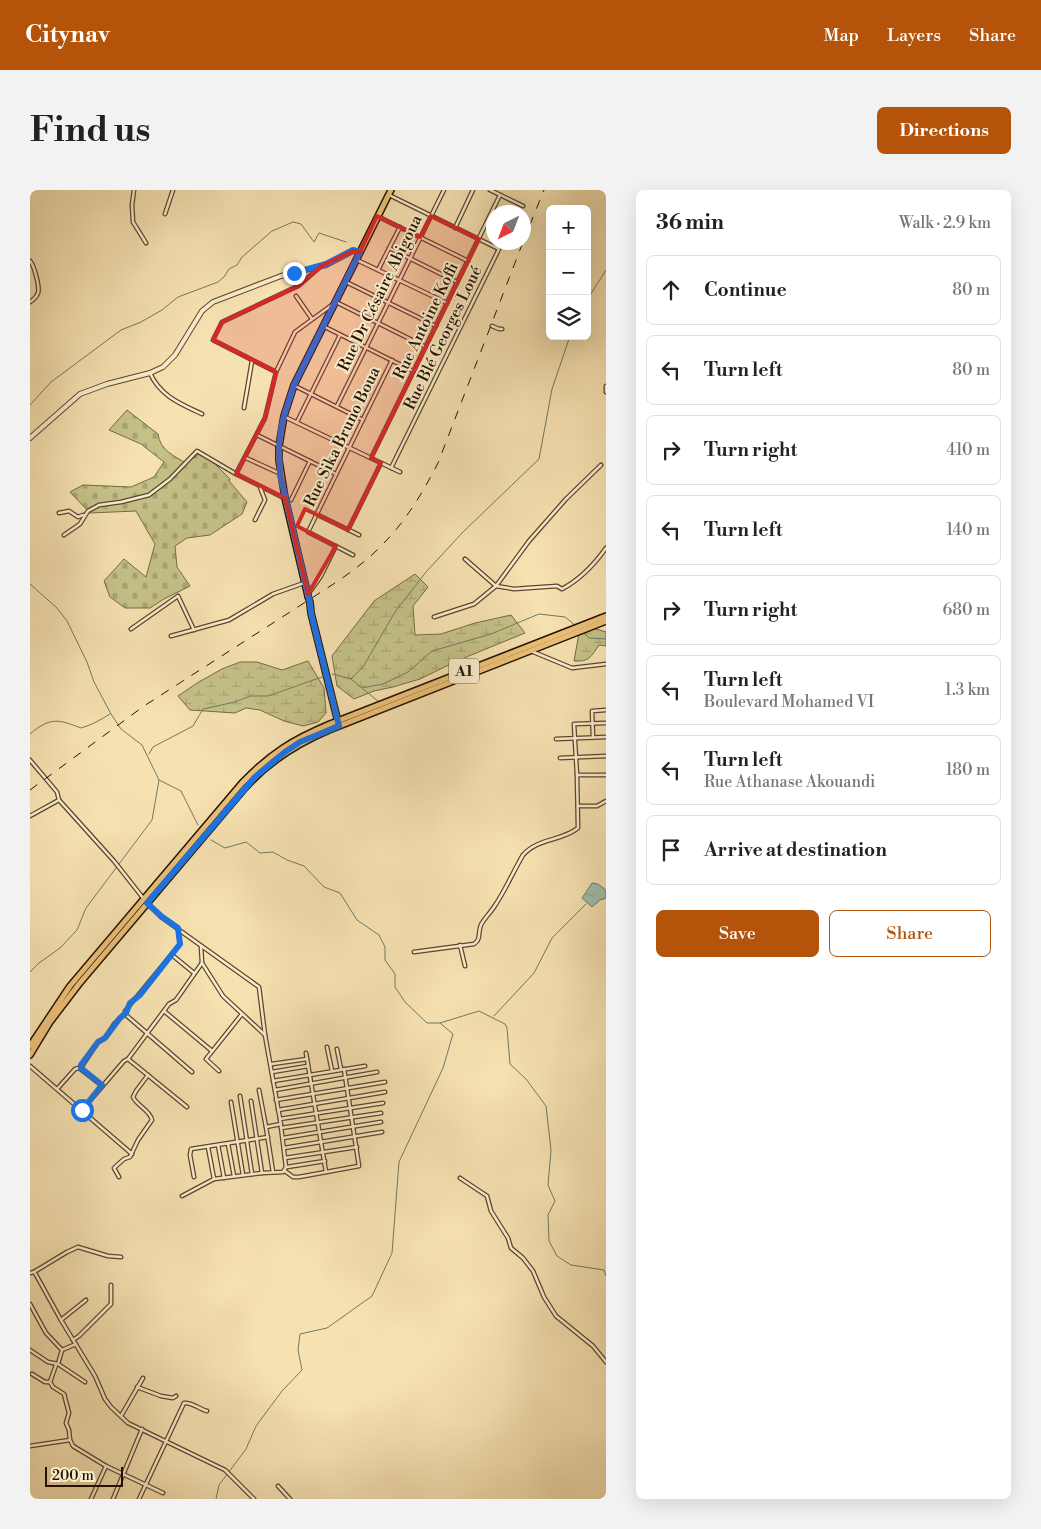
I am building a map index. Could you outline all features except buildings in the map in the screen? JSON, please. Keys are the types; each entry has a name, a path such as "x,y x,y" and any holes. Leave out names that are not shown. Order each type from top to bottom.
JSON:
{"main road":[{"path":"338,723 304,583 288,499 280,474 279,446 284,416 294,385 390,193"},
{"name":"A1","path":"30,1046 70,986 255,777 285,752 300,742 338,723 606,616"},
{"name":"A1","path":"338,723 606,621"},
{"name":"A1","path":"30,1055 50,1022 146,900"}],"street":[{"path":"134,190 132,205 133,222 146,243"},
{"path":"165,214 173,190"},
{"name":"Rue Dr Césaire Abigoua","path":"337,406 444,190"},
{"path":"455,228 473,190"},
{"path":"490,190 521,205"},
{"name":"Rue Blé Georges Loué","path":"390,193 431,216 500,249 391,468"},
{"name":"Rue Antoine Koffi","path":"371,458 500,195"},
{"path":"377,216 468,261"},
{"path":"378,270 400,227"},
{"path":"390,248 458,282"},
{"path":"30,438 80,394 101,386 150,373 163,367 175,356 196,319 207,306 220,299 281,276 321,266 353,250 360,252"},
{"path":"357,260 447,303"},
{"path":"30,261 33,264 39,286 38,294 30,302"},
{"path":"276,372 213,340 222,322 298,286 321,266"},
{"path":"346,282 436,326"},
{"path":"296,296 312,319"},
{"path":"236,474 246,458 265,418 276,372 295,332 336,302 426,347"},
{"path":"323,326 413,371"},
{"path":"492,326 502,329"},
{"path":"297,422 340,334"},
{"name":"Rue Sika Bruno Boua","path":"353,555 308,532 392,360"},
{"path":"244,408 252,361"},
{"path":"150,373 153,381 162,392 182,405 202,414"},
{"path":"294,385 363,420"},
{"path":"606,386 606,392"},
{"path":"284,416 400,472"},
{"path":"257,435 336,474"},
{"path":"60,513 69,510 78,517 99,505 150,495 170,479 197,451 236,474 288,499 310,461"},
{"path":"246,458 280,474"},
{"path":"348,530 381,463"},
{"path":"434,617 474,604 496,586 529,541 566,499 601,465"},
{"path":"255,520 265,500 259,486"},
{"path":"64,535 80,524 84,514"},
{"path":"316,514 359,535"},
{"path":"308,595 321,576 336,546"},
{"path":"465,559 496,586 514,589 557,586 562,589 575,582 588,571 606,548"},
{"path":"171,636 229,620 273,594 304,583"},
{"path":"131,629 178,596 194,630"},
{"path":"531,650 572,668 606,664"},
{"path":"593,737 592,710 606,710"},
{"path":"414,952 478,942 480,938 479,928 482,922 494,907 523,855 530,848 578,828 574,724 606,723"},
{"path":"556,739 606,737"},
{"path":"560,758 606,756"},
{"path":"30,760 57,792 59,800 161,916 259,987 265,1035 272,1064 274,1091 283,1138 286,1169 293,1177 359,1166 349,1098 337,1049"},
{"path":"577,776 606,775"},
{"path":"30,816 59,800"},
{"path":"578,806 597,806 606,801"},
{"path":"81,1068 98,1042 105,1038 126,1013 130,1003 140,995 180,944 178,928"},
{"path":"460,945 465,966"},
{"path":"202,946 202,962 223,996 265,1035"},
{"path":"172,955 195,973"},
{"path":"82,1110 102,1085 128,1059 169,1004 176,1000 202,962"},
{"path":"164,1011 212,1051"},
{"path":"126,1013 192,1072"},
{"path":"219,1071 206,1060 242,1014"},
{"path":"327,1047 332,1071"},
{"path":"306,1053 326,1172"},
{"path":"128,1059 187,1107"},
{"path":"272,1064 307,1059"},
{"path":"30,1066 58,1088 132,1154"},
{"path":"272,1072 308,1066"},
{"path":"274,1081 365,1066"},
{"path":"58,1088 75,1068 81,1068 102,1085"},
{"path":"274,1091 377,1072"},
{"path":"119,1177 114,1168 132,1154 138,1140 152,1120 150,1114 135,1102 133,1097 148,1075"},
{"path":"276,1100 385,1082"},
{"path":"259,1090 273,1172"},
{"path":"278,1110 385,1092"},
{"path":"240,1096 252,1174"},
{"path":"251,1101 262,1173"},
{"path":"231,1102 243,1175"},
{"path":"280,1119 383,1103"},
{"path":"266,1127 318,1123 380,1113"},
{"path":"283,1138 381,1122"},
{"path":"284,1148 382,1132"},
{"path":"194,1177 190,1150 268,1138"},
{"path":"228,1144 234,1176"},
{"path":"218,1145 224,1178"},
{"path":"208,1147 214,1179"},
{"path":"285,1158 357,1147"},
{"path":"182,1196 214,1179 273,1172 324,1161"},
{"path":"460,1178 487,1196 491,1211 511,1248 534,1271 544,1296 556,1316 593,1346 606,1362"},
{"path":"122,1257 108,1256 78,1247 32,1272 96,1376 105,1399 111,1407 128,1423 225,1470 254,1499"},
{"path":"73,1340 80,1336 112,1304 111,1285"},
{"path":"61,1320 86,1300"},
{"path":"30,1304 46,1333 62,1350"},
{"path":"50,1382 62,1350 76,1344"},
{"path":"30,1350 85,1382"},
{"path":"32,1374 45,1382 50,1382"},
{"path":"122,1416 143,1378"},
{"path":"50,1382 53,1387 64,1394 68,1406 66,1423 70,1440 75,1448 106,1466 163,1493"},
{"path":"137,1387 165,1397 173,1398 176,1396"},
{"path":"139,1499 184,1403 190,1403 201,1410 207,1411"},
{"path":"112,1499 124,1475 124,1470 142,1429"},
{"path":"30,1446 70,1440"},
{"path":"91,1499 106,1466"},
{"path":"278,1486 290,1499"}],"highlighted area":[{"path":"377,216 420,237 431,216 479,239 371,458 381,463 348,530 305,509 297,526 336,546 308,594 285,498 236,474 265,418 276,372 213,340 222,322 298,286 321,266 353,251 360,252"}],"green space":[{"path":"127,410 158,434 159,440 168,452 177,458 186,463 199,454 211,460 230,479 229,481 247,502 242,514 210,535 187,538 175,546 177,567 190,586 150,608 125,608 110,597 104,581 124,559 146,577 155,544 136,511 90,513 70,492 83,485 131,487 154,477 164,462 141,444 109,430"},
{"path":"415,574 428,587 413,606 415,635 441,634 475,623 511,615 525,633 459,660 420,679 374,691 354,699 337,686 332,656 374,601"},
{"path":"593,628 606,632 606,646 599,645 592,656 586,660 574,661 579,633"},
{"path":"308,661 324,688 326,713 318,722 303,726 284,721 260,710 246,708 235,713 190,710 178,696 222,669 240,662 257,662 282,670"}],"water":[{"path":"592,883 598,884 606,890 606,898 600,900 592,907 582,898"}],"waterway":[{"path":"30,405 51,382 121,330 141,322 162,310 178,297 218,282 229,269 237,265 242,257 272,231 293,222 301,224 314,242 319,233 346,242"},
{"path":"590,295 606,270"},
{"path":"351,679 363,667 395,612 426,572 463,532 539,459 552,389 569,340"},
{"path":"30,584 57,608 67,621 87,662 94,682 111,714 121,729 142,745 159,780 181,791 198,825"},
{"path":"332,674 351,679 362,688 383,684 408,672 432,651 491,634 539,614 565,617 575,625"},
{"path":"584,633 589,638 606,639"},
{"path":"149,754 153,747 193,726 203,709 235,702 250,696 268,696 322,677"},
{"path":"363,689 378,701"},
{"path":"30,734 49,722 60,721 81,728 110,714"},
{"path":"30,972 60,948 77,930 86,908 152,820 159,780"},
{"path":"211,840 225,848 246,842 260,853 273,852 287,860 304,866 324,887 340,893 357,920 379,935 385,947 385,960 395,974 395,987 405,1002 427,1023 440,1023 479,1011 505,1024 510,1064 526,1079 546,1106 551,1150 548,1185 555,1201 548,1215 549,1241 557,1256 571,1265 604,1270 606,1276"},
{"path":"494,1016 534,973 552,938 586,904"},
{"path":"216,1499 219,1485 246,1449 256,1426 282,1391 302,1370 298,1350 300,1334 327,1328 372,1296 392,1253 399,1162 443,1068 453,1034 440,1023"}],"railway":[{"path":"531,222 544,190"},
{"path":"30,790 144,706 345,576 359,566 391,535 414,506 438,463 520,250"}],"route":[{"path":"82,1110 102,1085 81,1068 81,1065 98,1042 105,1038 114,1024 126,1013 130,1003 140,995 180,944 178,928 147,903 255,777 300,742 339,726 285,498 280,474 279,446 284,416 294,385 360,252 353,250 326,264 294,273"}]}
